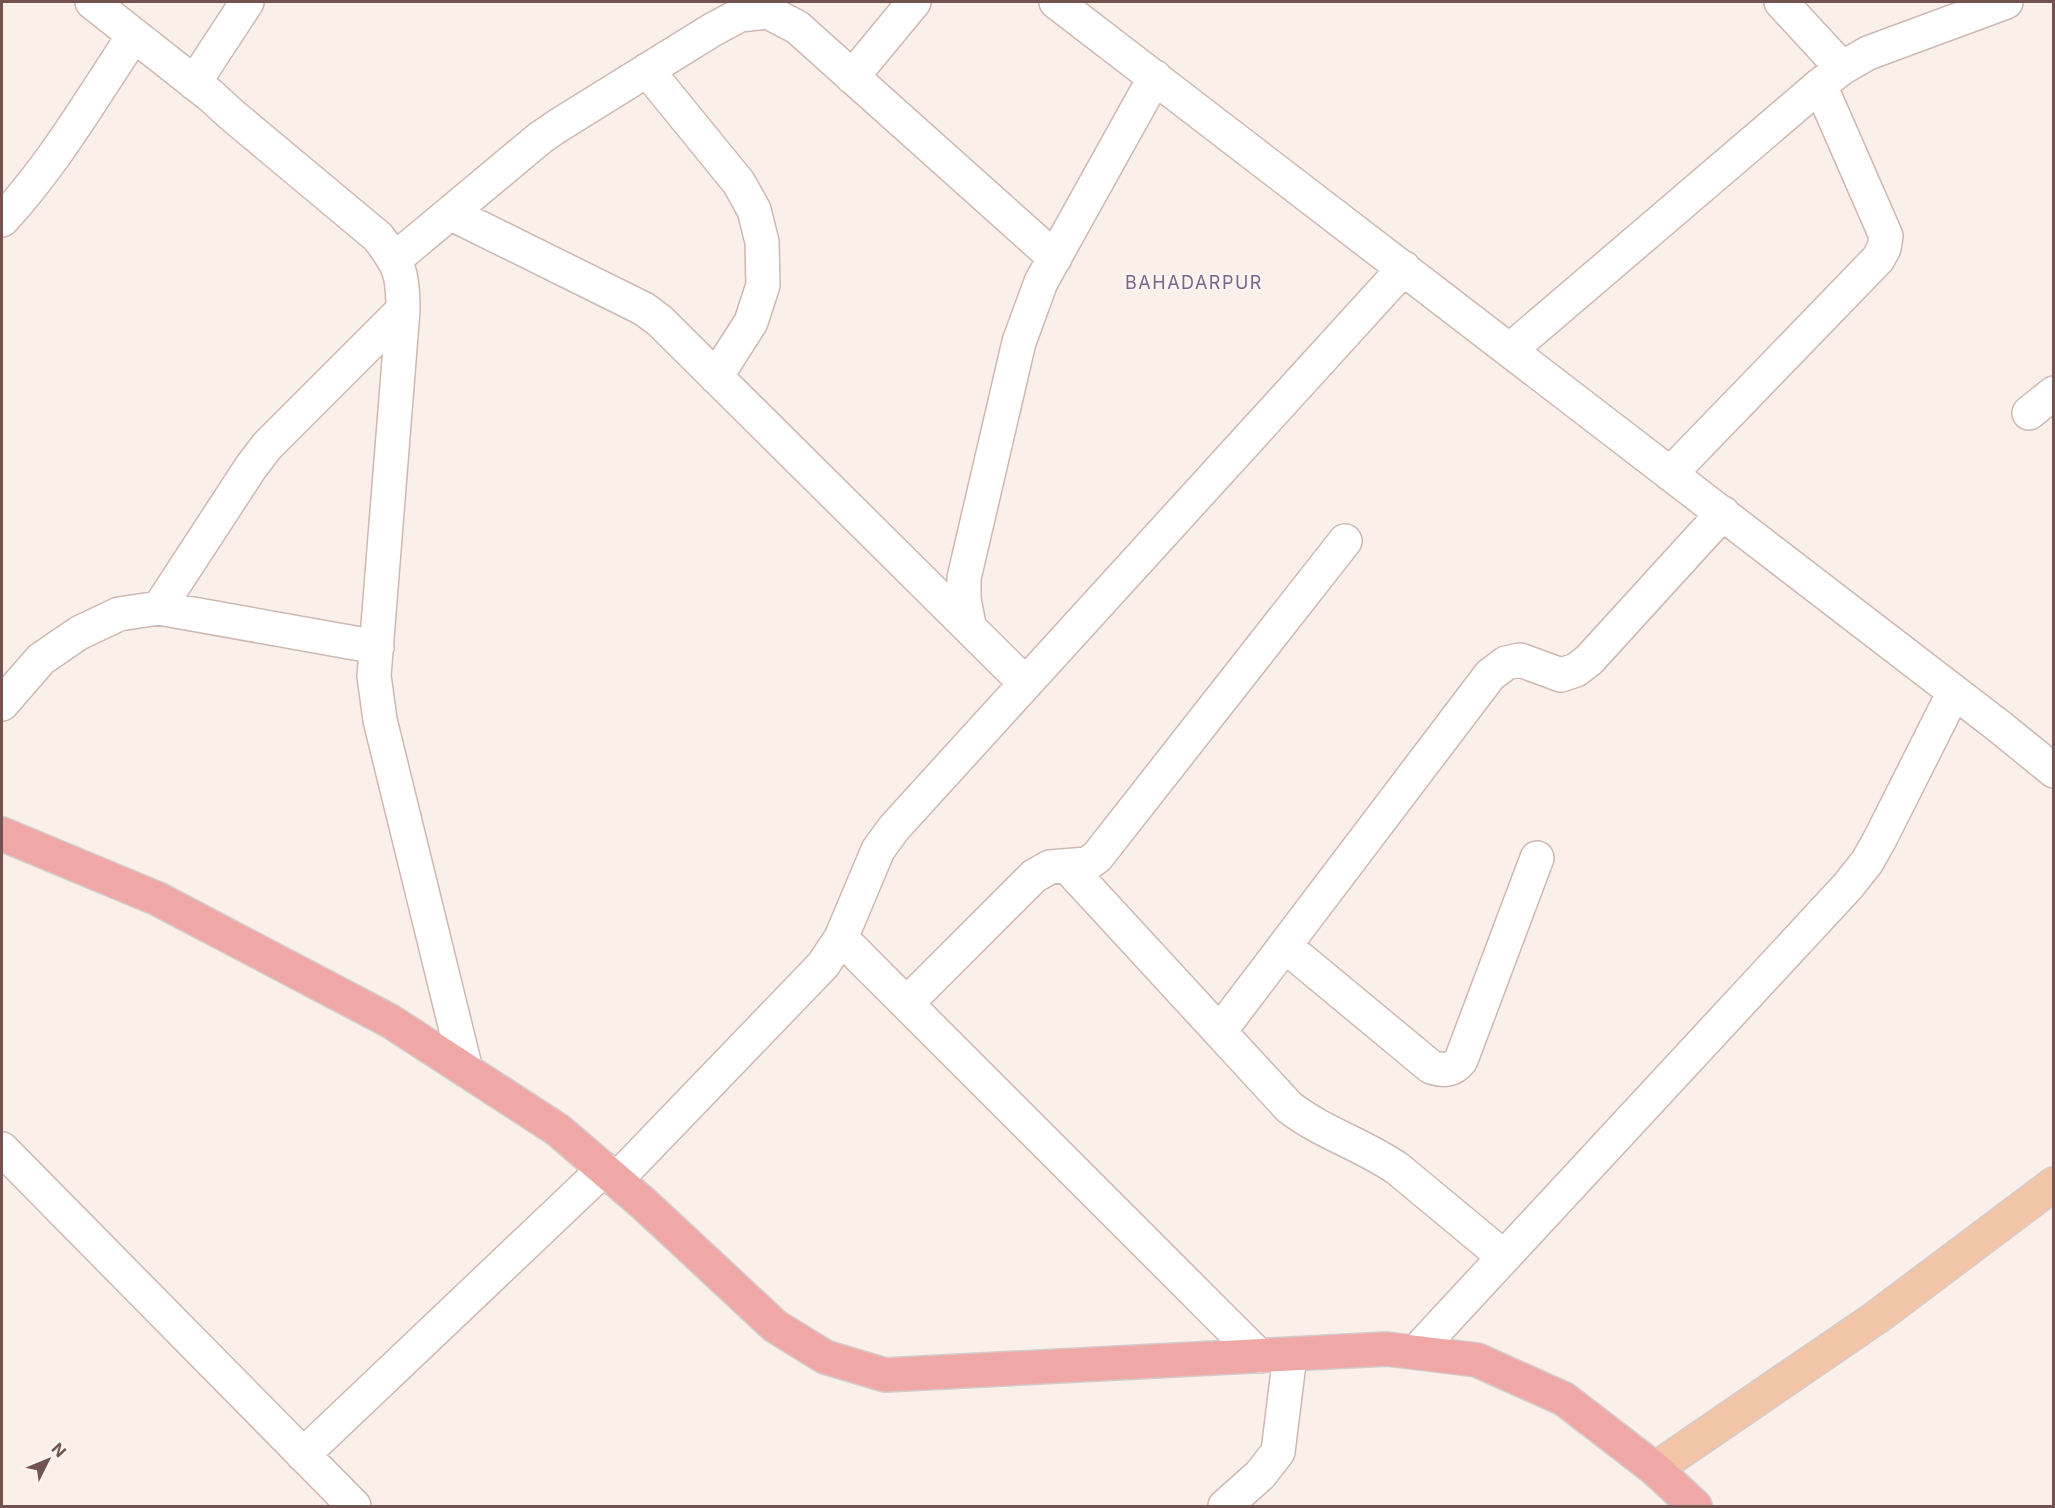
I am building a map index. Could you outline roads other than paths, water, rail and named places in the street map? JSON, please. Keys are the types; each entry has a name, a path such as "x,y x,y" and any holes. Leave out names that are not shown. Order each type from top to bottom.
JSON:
{"highway":[{"path":"2,834 158,899 390,1021 558,1130 610,1174 775,1326 825,1357 885,1375 1387,1349 1477,1360 1564,1399 1655,1469 1684,1503"}],"main road":[{"path":"1655,1469 1877,1317 2054,1184"}],"street":[{"path":"194,83 247,2"},
{"path":"852,76 914,2"},
{"path":"1056,2 1723,513 2054,771"},
{"path":"1670,474 1878,259 1884,248 1886,236 1831,76 1781,2"},
{"path":"1510,350 1831,76 1868,53 2006,2"},
{"path":"101,4 378,237 394,259 403,281 403,310 374,676 380,720 466,1070"},
{"path":"394,259 540,138 712,30 740,15 768,12 797,27 1055,258"},
{"path":"2,220 30,189 52,159 134,34"},
{"path":"647,70 739,183 754,210 762,242 763,285 752,322 716,377"},
{"path":"969,625 964,599 964,578 1019,342 1041,282 1155,77"},
{"path":"450,213 644,309 660,321 1025,683"},
{"path":"303,1455 610,1174 823,965 841,938 878,850 894,828 1404,268"},
{"path":"159,608 267,446 403,310"},
{"path":"1220,1031 1490,675 1506,663 1520,660 1561,675 1576,670 1589,660 1723,513"},
{"path":"907,1003 1034,876 1050,867 1087,864 1097,856 1345,541"},
{"path":"2,704 40,659 79,633 119,614 159,608 377,647"},
{"path":"1416,1352 1854,878 1867,862 1880,839 1954,692"},
{"path":"1284,946 1431,1067 1444,1071 1455,1067 1461,1060 1537,858"},
{"path":"1067,866 1289,1107 1302,1117 1384,1159 1504,1257"},
{"path":"841,938 1274,1355 1278,1452 1260,1475 1225,1506"},
{"path":"2,1149 354,1506"}],"district":[{"name":"BAHADARPUR","path":"1194,283"}]}
